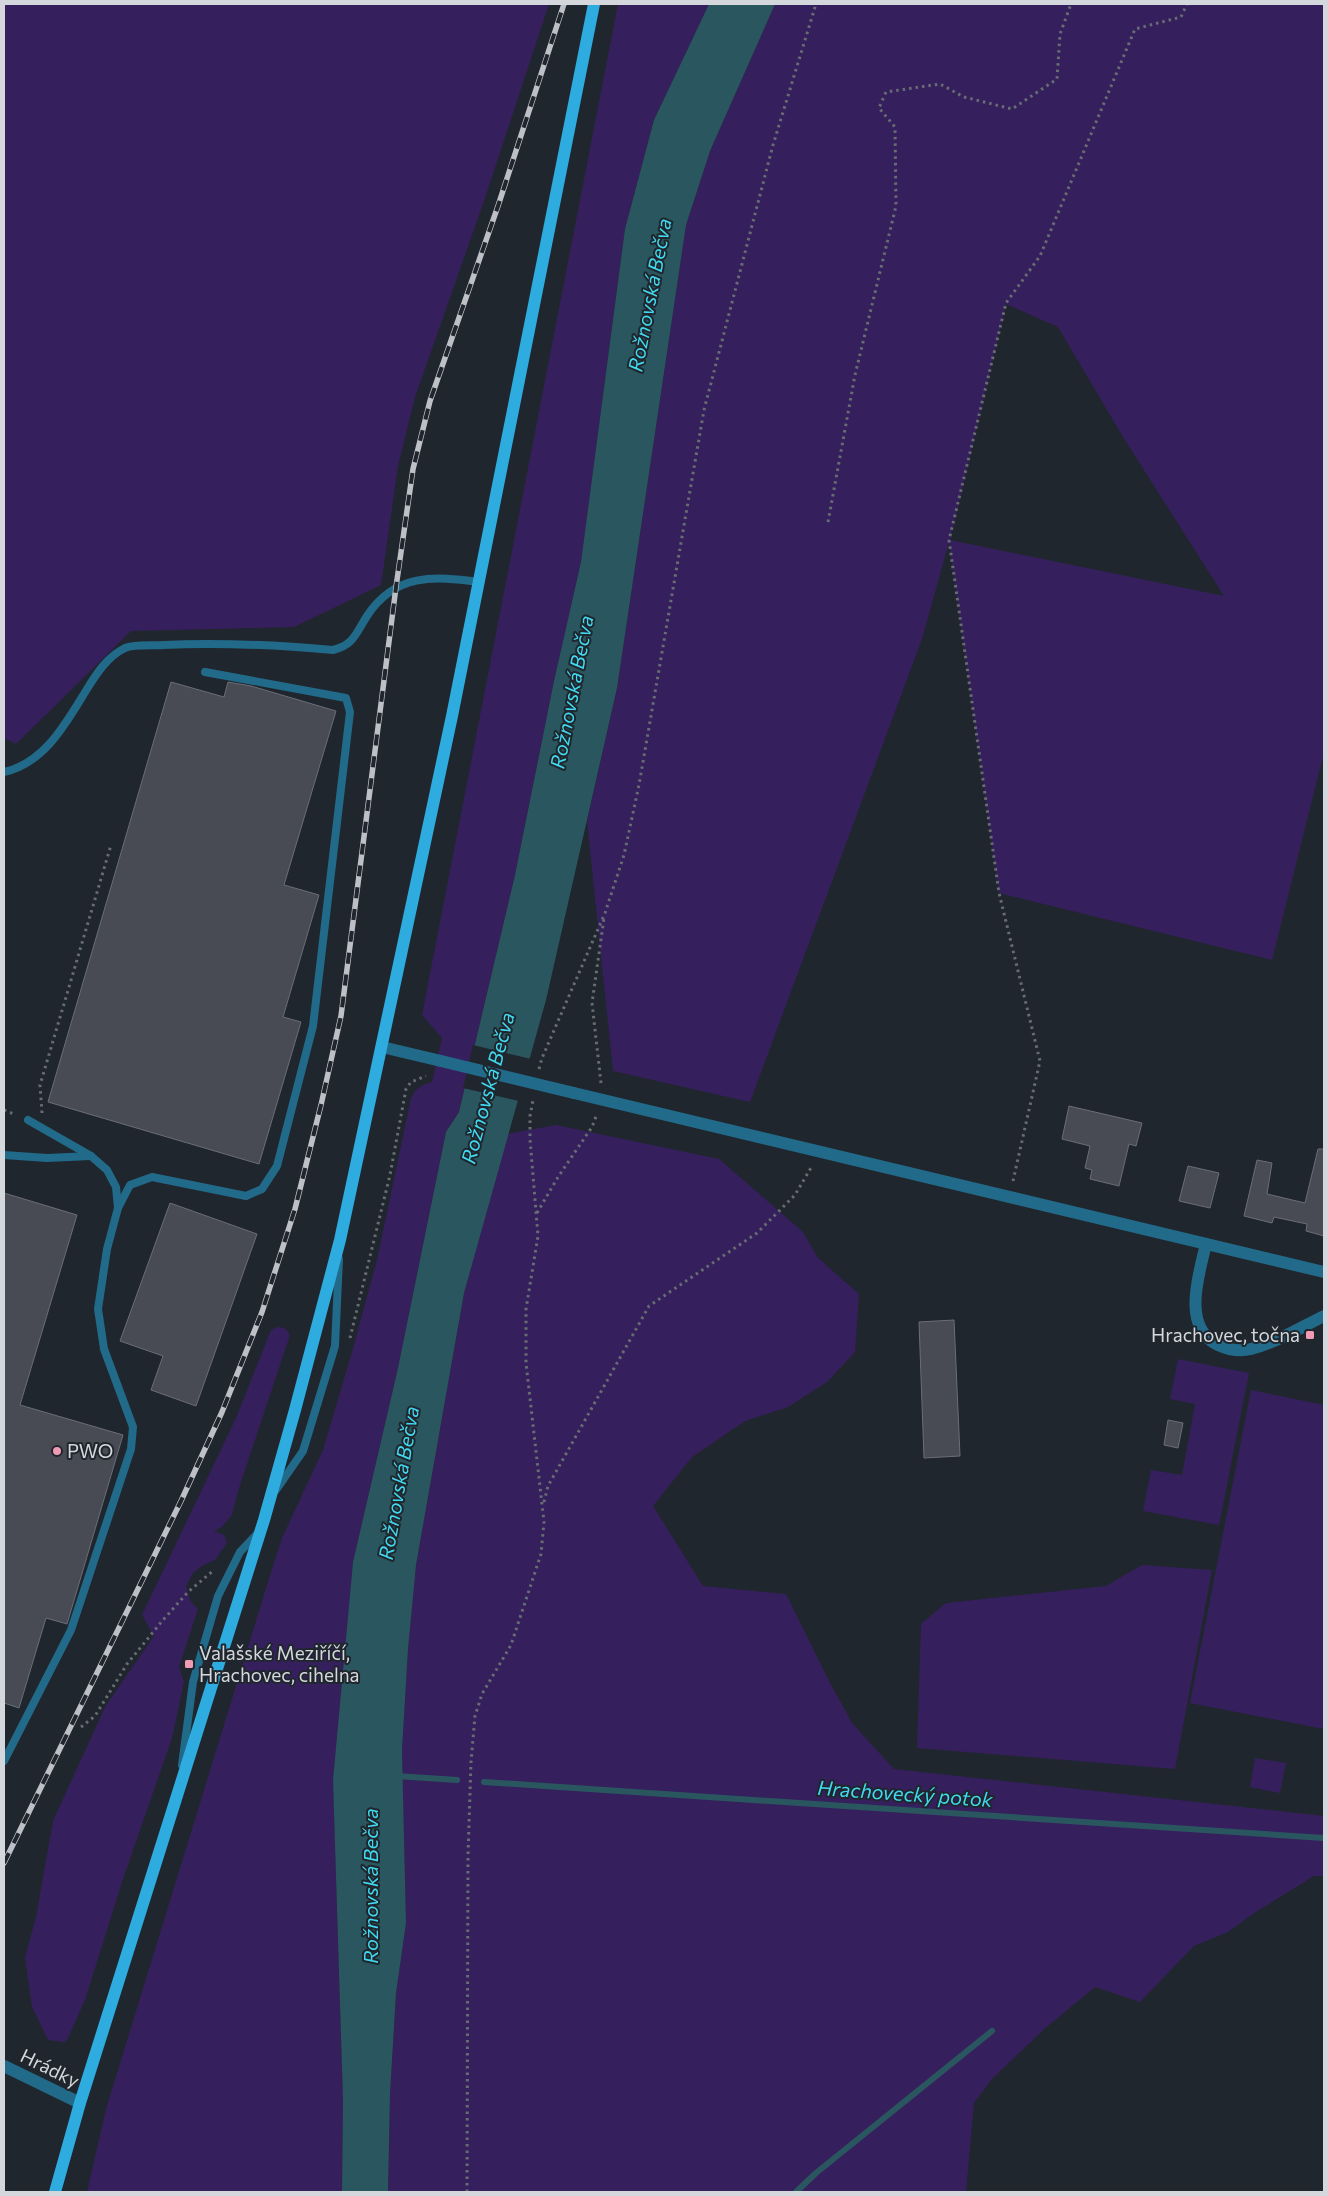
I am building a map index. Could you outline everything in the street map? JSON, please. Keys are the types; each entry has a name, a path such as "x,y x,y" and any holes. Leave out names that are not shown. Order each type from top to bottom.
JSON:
{"main road":[{"path":"55,2192 80,2103 260,1532 296,1410 340,1240 479,582 594,4"}],"street":[{"path":"382,1047 1324,1272"},
{"path":"1206,1244 1195,1304 1200,1326 1212,1342 1230,1351 1249,1349 1271,1342 1324,1316"},
{"name":"Hrádky","path":"4,2066 80,2103"}],"lane":[{"path":"4,772 20,769 46,748 65,724 99,669 113,656 126,648 173,644 262,643 333,650 344,647 354,638 367,616 381,599 396,587 421,579 436,578 479,582"},
{"path":"4,1761 71,1630 132,1449 133,1427 104,1349 98,1309 107,1249 118,1208 130,1185 152,1177 246,1196 262,1188 277,1166 312,1026 350,712 346,698 205,672"},
{"path":"28,1120 91,1156 107,1170 116,1187 118,1208"},
{"path":"4,1155 47,1158 91,1156"},
{"path":"268,1502 303,1451 335,1346 340,1240"},
{"path":"175,1805 193,1682 218,1596 240,1552 260,1532"}],"path":[{"path":"539,1072 542,1058 605,913 624,855 639,785 704,410 773,145 816,4"},
{"path":"828,522 855,375 896,206 895,126 879,108 886,92 940,84 964,97 1012,109 1057,79 1060,34 1071,4"},
{"path":"1013,1183 1040,1061 998,893 949,540 1006,303 1040,256 1135,29 1181,17 1186,4"},
{"path":"49,1132 40,1108 40,1085 111,845"},
{"path":"600,1099 601,1082 592,1003 605,913"},
{"path":"349,1341 390,1175 406,1089 410,1082 418,1077 432,1076"},
{"path":"467,2192 468,1855 471,1762 475,1716 482,1694 511,1645 541,1554 544,1522 526,1363 526,1309 537,1246 537,1214 530,1139 530,1116 533,1098"},
{"path":"537,1214 558,1177 592,1127 598,1113"},
{"path":"543,1506 548,1486 650,1306 740,1246 777,1215 803,1185 817,1151"},
{"path":"81,1727 95,1716 127,1664 163,1620 188,1592 218,1568"}],"shaded area":[{"path":"4,4 549,4 484,201 415,397 398,466 381,585 294,627 131,631 16,744 4,738"},
{"path":"618,4 709,4 654,120 625,229 581,562 554,681 515,875 459,1112 446,1132 398,1368 353,1562 333,1780 343,2100 342,2192 87,2192 106,2109 271,1572 282,1538 323,1450 377,1260 411,1098 419,1087 432,1082 442,1038 422,1015"},
{"path":"775,4 1324,4 1324,752 1272,960 999,893 949,542 922,639 750,1102 613,1071 587,821 617,688 686,225 710,151","holes":["1006,304 1058,327 1123,437 1224,596 950,540"]},
{"path":"556,1125 719,1159 803,1232 818,1258 859,1294 855,1352 827,1382 788,1407 745,1421 692,1457 653,1506 703,1586 786,1594 852,1723 894,1769 1324,1816 1324,1876 1314,1876 1254,1913 1228,1932 1194,1946 1140,2002 1095,1987 1043,2030 991,2080 974,2103 966,2192 388,2192 390,2094 396,1993 406,1923 402,1750 408,1649 416,1565 464,1293 507,1134"},
{"path":"278,1327 285,1328 290,1335 239,1488 232,1515 222,1527 214,1531 224,1535 227,1543 215,1560 203,1565 193,1573 186,1586 191,1602 198,1609 179,1667 184,1682 172,1738 123,1879 85,2000 67,2040 64,2042 48,2040 32,2007 25,1957 36,1917 53,1821 105,1707 154,1636 142,1615 236,1418 271,1330"},
{"path":"1178,1359 1249,1373 1219,1525 1143,1511 1151,1470 1182,1475 1195,1404 1170,1399"},
{"path":"1251,1390 1324,1405 1324,1729 1190,1703"},
{"path":"1142,1565 1212,1570 1175,1769 917,1748 921,1624 946,1603 1106,1586"},
{"path":"1255,1758 1286,1763 1280,1793 1250,1787"}],"water":[{"name":"Rožnovská Bečva","path":"709,4 775,4 710,151 686,225 617,688 546,1000 464,1293 416,1565 408,1649 402,1750 406,1923 396,1993 390,2094 388,2192 342,2192 343,2100 333,1780 353,1562 398,1368 446,1132 459,1112 515,875 554,681 581,562 625,229 654,120"}],"pier":[{"path":"473,1045 531,1059 519,1101 463,1088"}],"building":[{"path":"171,682 224,697 228,682 251,686 336,711 284,885 319,895 283,1017 301,1022 259,1164 48,1102"},
{"path":"1069,1106 1142,1123 1136,1146 1129,1144 1119,1186 1090,1179 1092,1170 1085,1168 1090,1146 1062,1139"},
{"path":"1318,1149 1324,1149 1324,1236 1306,1231 1307,1224 1274,1217 1272,1223 1244,1216 1257,1160 1272,1163 1267,1194 1305,1203"},
{"path":"1188,1166 1219,1173 1210,1208 1179,1201"},
{"name":"PWO","path":"4,1193 77,1215 20,1405 123,1435 67,1624 46,1618 19,1708 4,1703"},
{"path":"170,1203 257,1234 196,1406 151,1390 163,1356 120,1341"},
{"path":"954,1320 960,1456 924,1458 919,1322"},
{"path":"1168,1420 1183,1423 1178,1448 1164,1445"}],"waterway":[{"name":"Hrachovecký potok","path":"396,1776 457,1780"},
{"name":"Hrachovecký potok","path":"484,1782 1324,1838"},
{"path":"796,2192 816,2173 992,2031"}],"railway":[{"path":"4,1863 181,1501 222,1412 262,1312 295,1209 341,1016 413,469 430,401 498,206 564,4"}],"place":[{"name":"Hrachovec, točna","path":"1310,1335"},
{"name":"PWO","path":"57,1451"},
{"name":"Valašské Meziříčí, Hrachovec, cihelna","path":"189,1664"}]}
